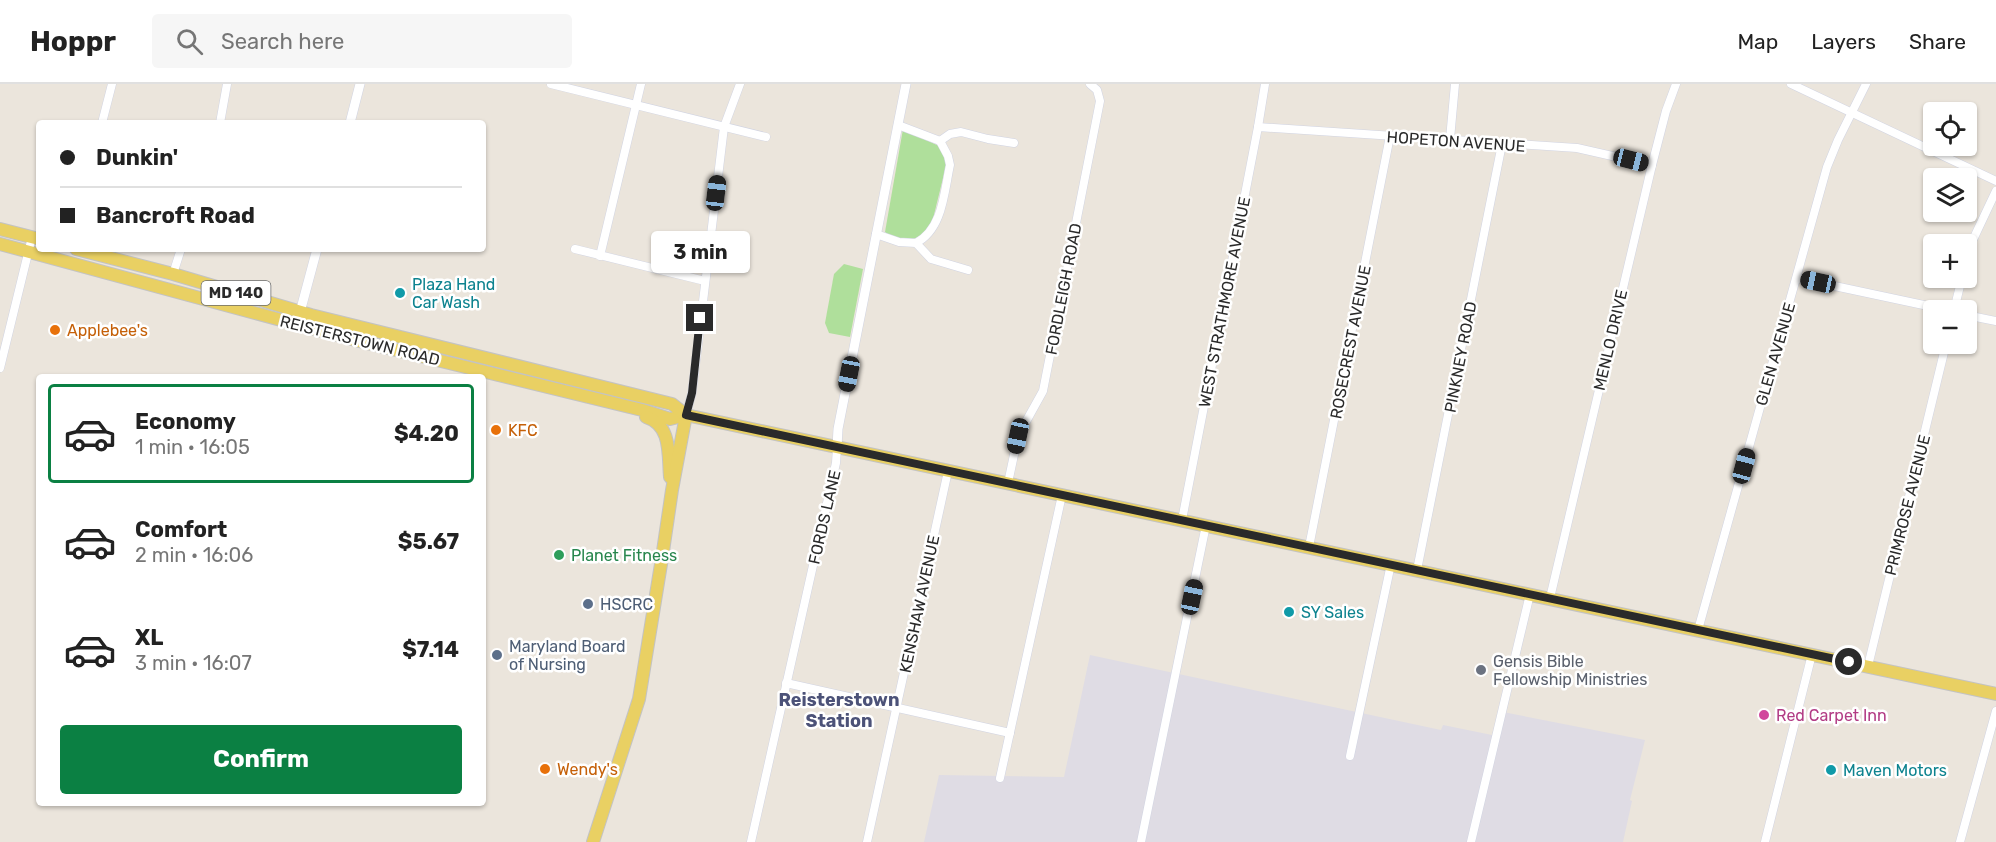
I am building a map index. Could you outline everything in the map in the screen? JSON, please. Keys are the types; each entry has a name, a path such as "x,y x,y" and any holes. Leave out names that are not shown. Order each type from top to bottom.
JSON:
{"main road":[{"path":"0,229 35,238"},
{"name":"REISTERSTOWN ROAD","path":"0,244 114,275 298,318 472,355 672,404 686,415"},
{"name":"REISTERSTOWN ROAD","path":"88,252 173,274 298,318 423,356 642,410 670,419 686,415 1996,694"},
{"path":"114,275 130,271 168,280 173,274"},
{"path":"423,356 441,355 465,360 472,355"},
{"path":"580,395 615,409 651,418 663,427 667,439 672,490"},
{"path":"593,842 639,699 686,415"}],"street":[{"path":"103,120 112,84"},
{"path":"221,120 227,84"},
{"path":"351,120 360,84"},
{"path":"552,84 766,137"},
{"path":"600,255 641,84"},
{"path":"686,415 692,393 724,127 740,84"},
{"name":"FORDS LANE","path":"751,842 836,463 838,429 906,84"},
{"name":"WEST STRATHMORE AVENUE","path":"1182,520 1265,84"},
{"path":"1450,140 1455,84"},
{"name":"MENLO DRIVE","path":"1550,598 1652,165 1666,111 1676,84"},
{"path":"1791,84 1996,181"},
{"name":"GLEN AVENUE","path":"1698,630 1827,167 1866,84"},
{"name":"FORDLEIGH ROAD","path":"1008,483 1018,436 1043,391 1100,101 1093,87"},
{"path":"876,234 899,242 916,243 930,234 937,222 950,165 940,141 898,125"},
{"name":"HOPETON AVENUE","path":"1258,127 1577,148 1652,165"},
{"path":"940,141 950,134 962,132 1014,143"},
{"name":"ROSECREST AVENUE","path":"1310,547 1390,136"},
{"name":"PINKNEY ROAD","path":"1417,570 1502,144"},
{"path":"1976,234 1996,191"},
{"path":"0,368 29,252 35,238"},
{"path":"916,243 931,259 968,270"},
{"path":"575,249 705,281"},
{"path":"173,274 180,252"},
{"path":"298,318 315,252"},
{"path":"1797,278 1923,305"},
{"path":"1977,317 1996,321"},
{"name":"PRIMROSE AVENUE","path":"1868,666 1944,354"},
{"name":"KENSHAW AVENUE","path":"867,842 948,471"},
{"path":"1000,778 1062,495"},
{"path":"1141,842 1206,525"},
{"path":"1350,756 1391,564"},
{"path":"1471,842 1530,594"},
{"path":"1765,842 1812,654"},
{"path":"786,683 1010,733"},
{"path":"1960,842 1996,711"}],"shaded area":[{"path":"1090,655 1441,730 1443,725 1497,736 1503,712 1645,740 1630,800 1632,801 1623,842 924,842 939,775 1064,777"}],"green space":[{"path":"903,129 939,146 946,161 930,231 908,240 902,240 885,232"},
{"path":"844,264 863,269 850,337 829,333 825,323 834,274"}],"place":[{"name":"Plaza Hand Car Wash","path":"400,293"},
{"name":"Applebee's","path":"55,330"},
{"name":"KFC","path":"496,430"},
{"name":"Planet Fitness","path":"559,555"},
{"name":"HSCRC","path":"588,604"},
{"name":"SY Sales","path":"1289,612"},
{"name":"Maryland Board of Nursing","path":"497,655"},
{"name":"Gensis Bible Fellowship Ministries","path":"1481,670"},
{"name":"Red Carpet Inn","path":"1764,715"},
{"name":"Wendy's","path":"545,769"},
{"name":"Maven Motors","path":"1831,770"}],"district":[{"name":"Reisterstown Station","path":"839,710"}],"route":[{"path":"700,318 692,393 686,415 1849,662"}]}
